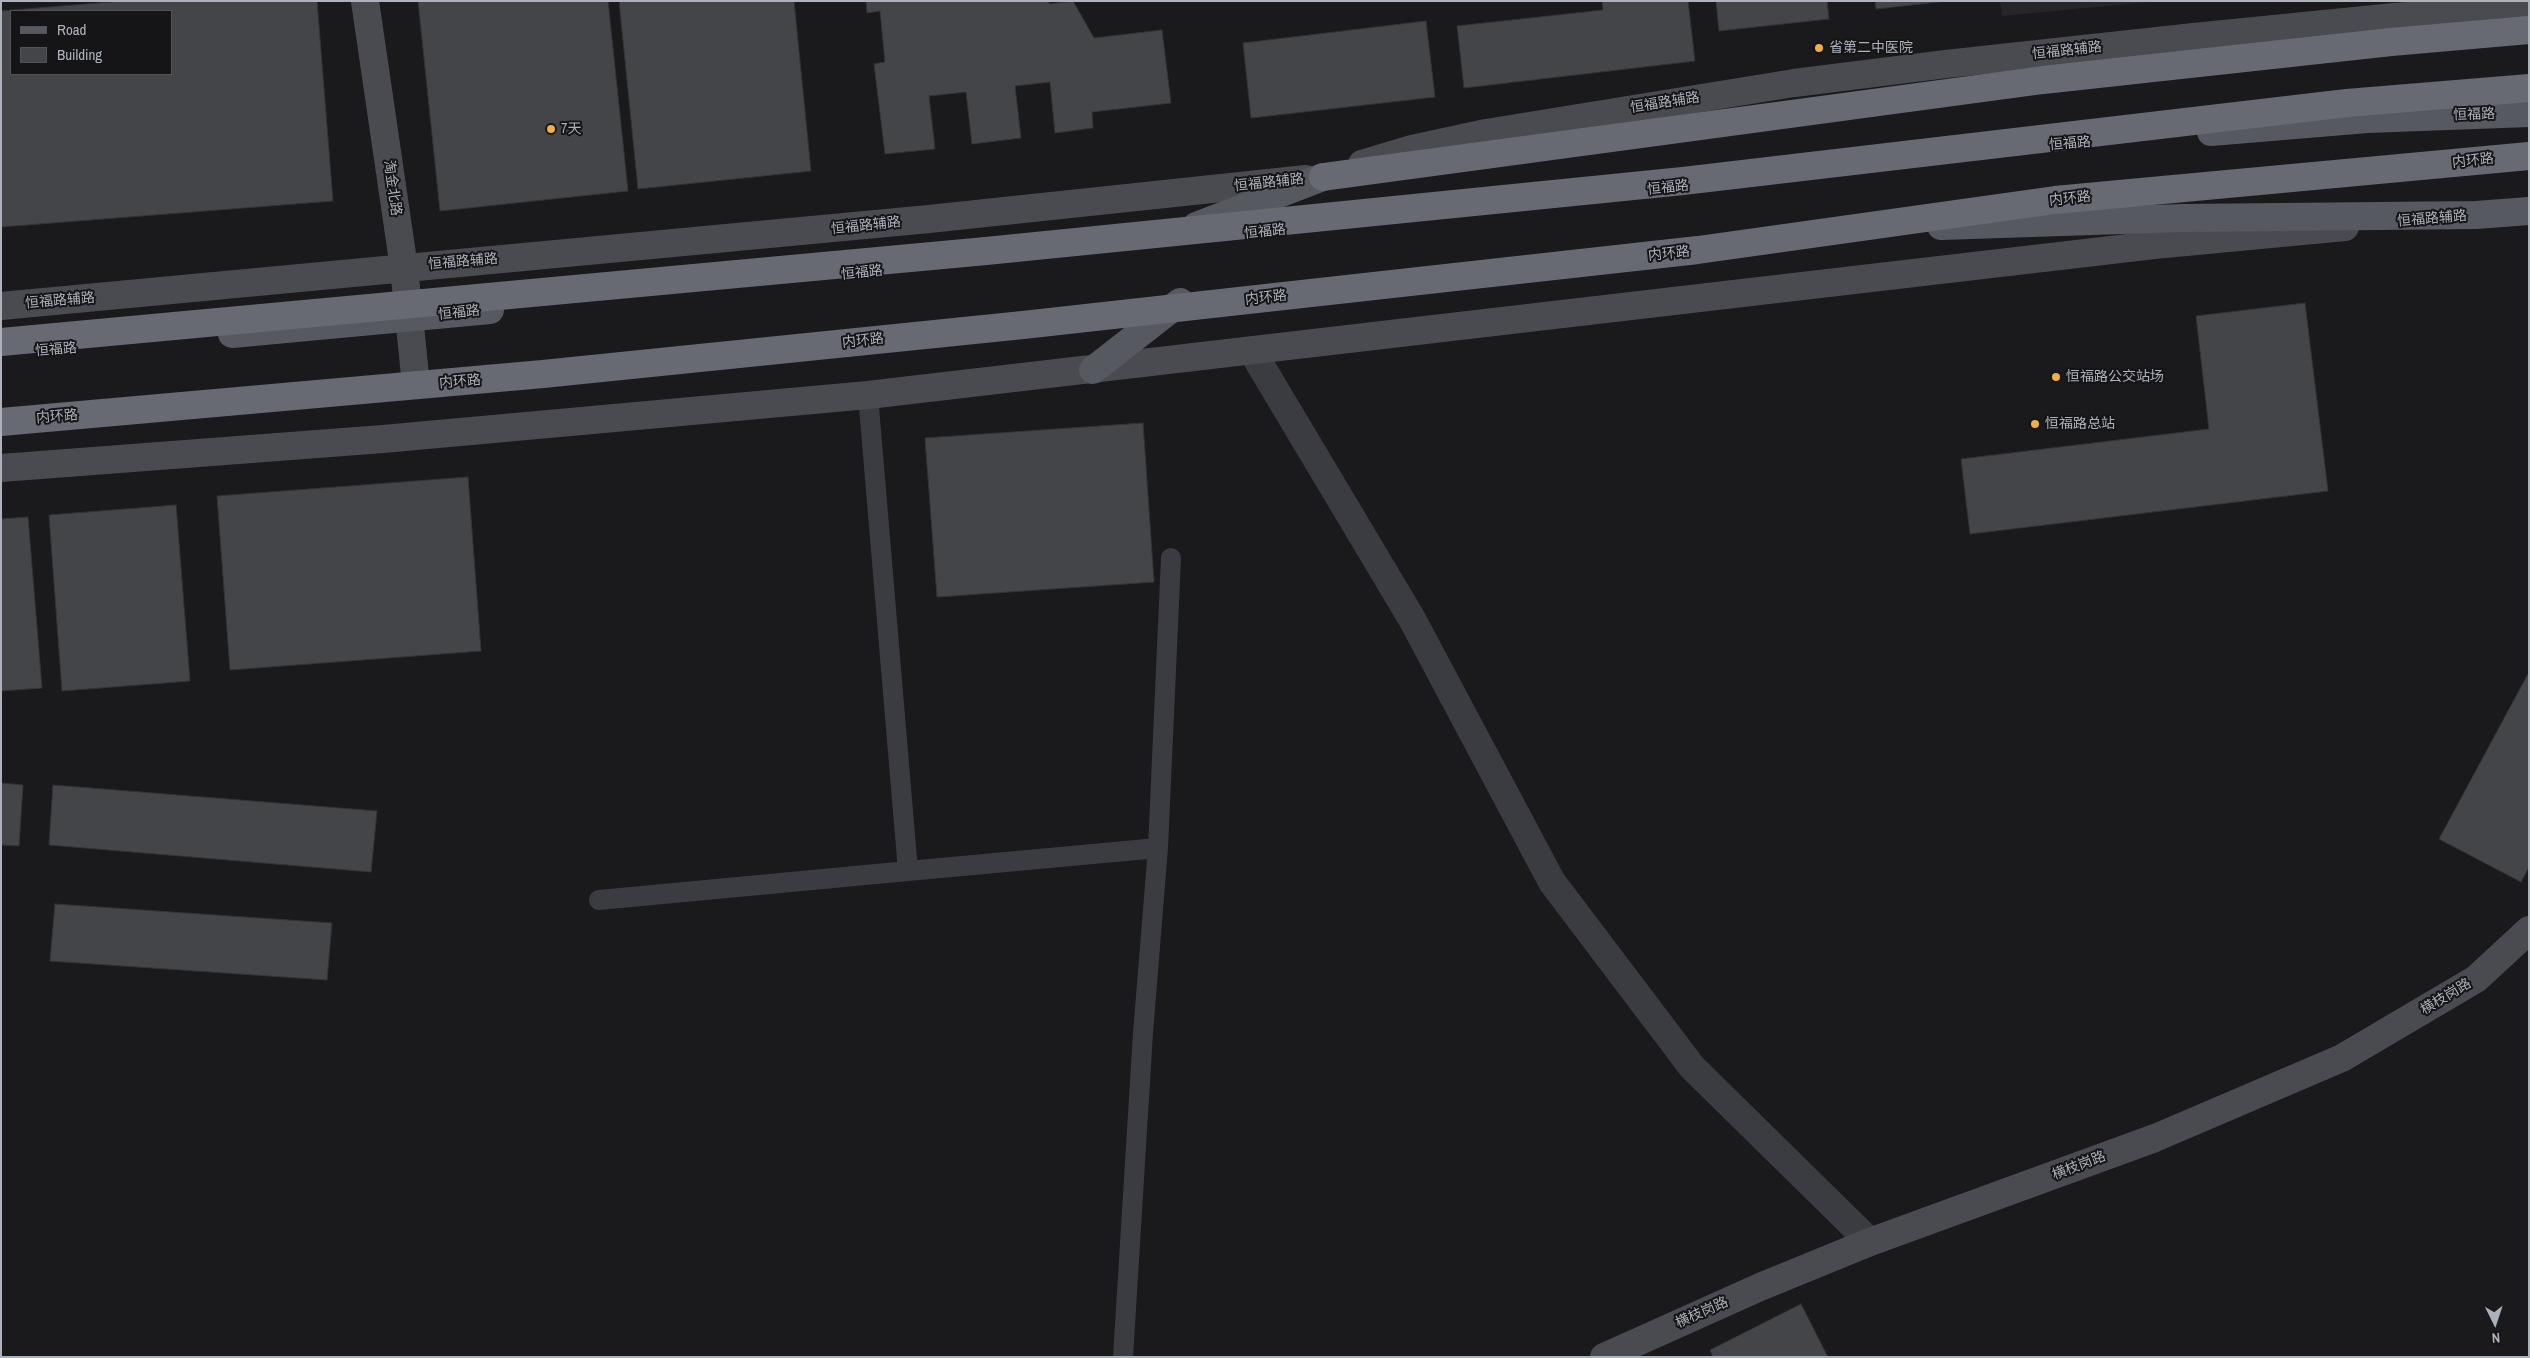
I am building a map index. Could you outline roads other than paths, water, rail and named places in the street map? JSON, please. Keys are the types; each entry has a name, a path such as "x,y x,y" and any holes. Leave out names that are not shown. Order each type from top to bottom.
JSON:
{"highway":[{"path":"1323,177 2043,80 2391,42 2529,30"},
{"path":"1,342 986,251 1683,180 2347,103 2529,88"},
{"name":"内环路","path":"1,422 504,378 1032,324 1698,250 2055,200 2529,156"}],"main road":[{"name":"淘金北路","path":"365,1 404,268 415,375"},
{"name":"恒福路辅路","path":"1,306 929,220 1323,177 1412,149 1486,133 1794,83 1946,64 2194,37 2394,17 2529,7"},
{"name":"恒福路","path":"1,354 409,318 1146,245 2036,148 2367,119 2529,113"},
{"path":"1146,245 1323,177"},
{"path":"1,410 415,375 1182,300 1635,249 1941,226 2183,218 2476,214 2529,211"},
{"name":"恒福路辅路","path":"1,468 383,440 868,395 2154,245 2476,214"},
{"path":"1092,370 1182,300"},
{"name":"横枝岗路","path":"1604,1357 1760,1287 1870,1242 2155,1138 2342,1058 2476,979 2529,930"}],"street":[{"path":"1252,351 1412,619 1552,882 1692,1067 1870,1242"}],"lane":[{"path":"868,395 908,871"},
{"path":"1123,1357 1143,1033 1158,848 1171,558"},
{"path":"599,900 1158,848"}],"place":[{"name":"省第二中医院","path":"1819,48"},
{"name":"7天","path":"551,129"},
{"name":"恒福路公交站场","path":"2056,377"},
{"name":"恒福路总站","path":"2035,424"}]}
